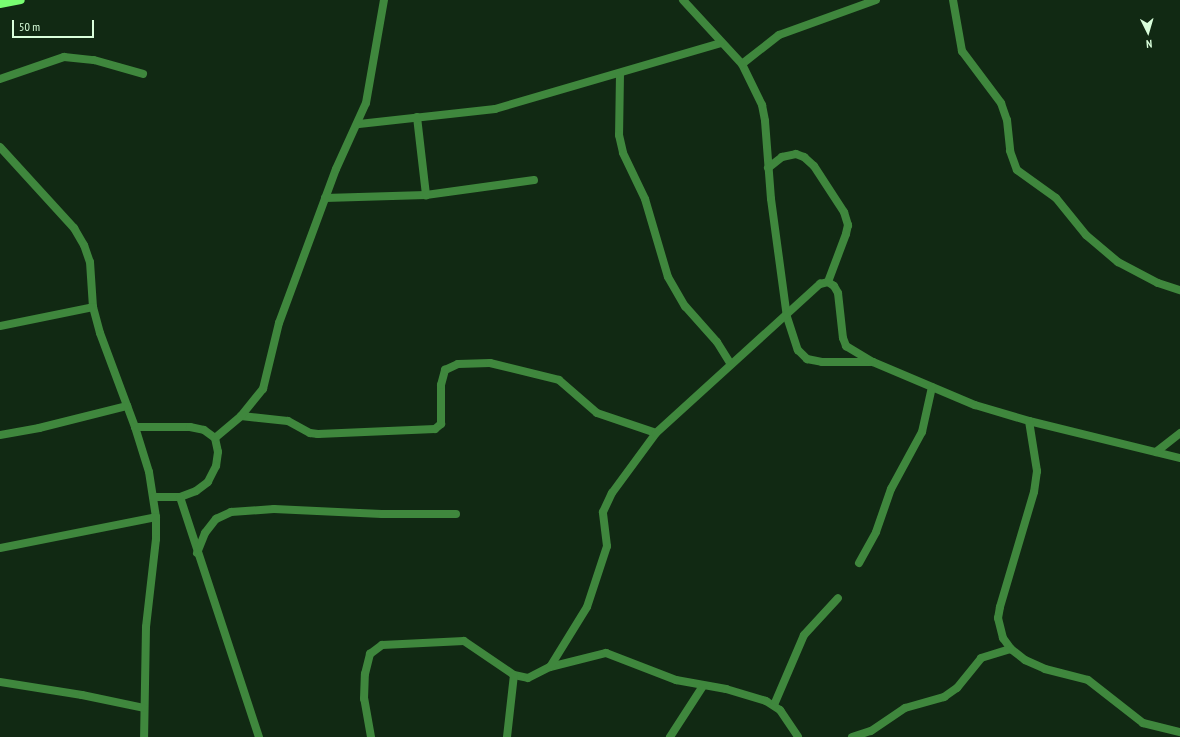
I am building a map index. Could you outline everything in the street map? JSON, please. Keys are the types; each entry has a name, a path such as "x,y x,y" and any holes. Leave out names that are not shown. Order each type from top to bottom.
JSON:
{"main road":[{"path":"0,4 21,0"}],"street":[{"path":"215,438 241,416 263,389 279,323 324,198 366,103 384,0"},
{"path":"683,0 742,64 762,105 765,121 768,168 787,317 795,344 806,359 822,362 873,362"},
{"path":"742,64 779,35 876,0"},
{"path":"953,0 962,51 1001,103 1007,120 1012,157 1017,170 1056,198 1086,236 1118,262 1158,284 1180,290"},
{"path":"358,124 495,109 620,74 721,42"},
{"path":"0,79 64,57 94,60 143,74"},
{"path":"620,74 619,135 623,153 645,200 668,277 685,306 717,342 731,364"},
{"path":"417,117 426,195"},
{"path":"0,147 74,228 90,262 93,307 108,358 135,428 154,497 156,539 146,627 144,737"},
{"path":"550,667 587,607 607,546 603,512 605,504 656,433 731,364 787,317 815,289 828,282 848,226 844,212 814,166 804,157 796,154 782,157 768,168"},
{"path":"324,198 426,195 534,180"},
{"path":"828,282 834,286 838,293 843,338 846,346 873,362 975,405 1029,421 1180,458"},
{"path":"0,326 93,307"},
{"path":"241,416 288,421 310,433 318,434 435,429 441,424 441,385 445,370 458,364 490,363 559,380 597,413 656,433"},
{"path":"859,563 876,532 891,489 922,432 932,387"},
{"path":"0,435 39,428 127,406"},
{"path":"1029,421 1037,471 1034,492 998,618 1003,638 1011,649 1025,660 1045,669 1088,680 1143,723 1180,732"},
{"path":"135,428 190,427 204,430 215,438 218,452 216,466 208,482 196,491 180,496 154,497"},
{"path":"1156,452 1180,433"},
{"path":"180,496 197,553 226,632 259,737"},
{"path":"197,553 205,533 216,519 231,512 274,509 382,514 456,514"},
{"path":"0,548 156,517"},
{"path":"774,705 781,693 798,646 817,618 838,598"},
{"path":"371,737 364,699 365,674 370,654 382,645 464,641 514,675 528,678 550,667 606,653 676,680 748,694 774,705 790,722 798,737"},
{"path":"852,737 871,731 905,708 944,697 957,688 981,658 1011,649"},
{"path":"507,737 514,675"},
{"path":"0,682 82,695 144,708"},
{"path":"670,737 703,686"}]}
